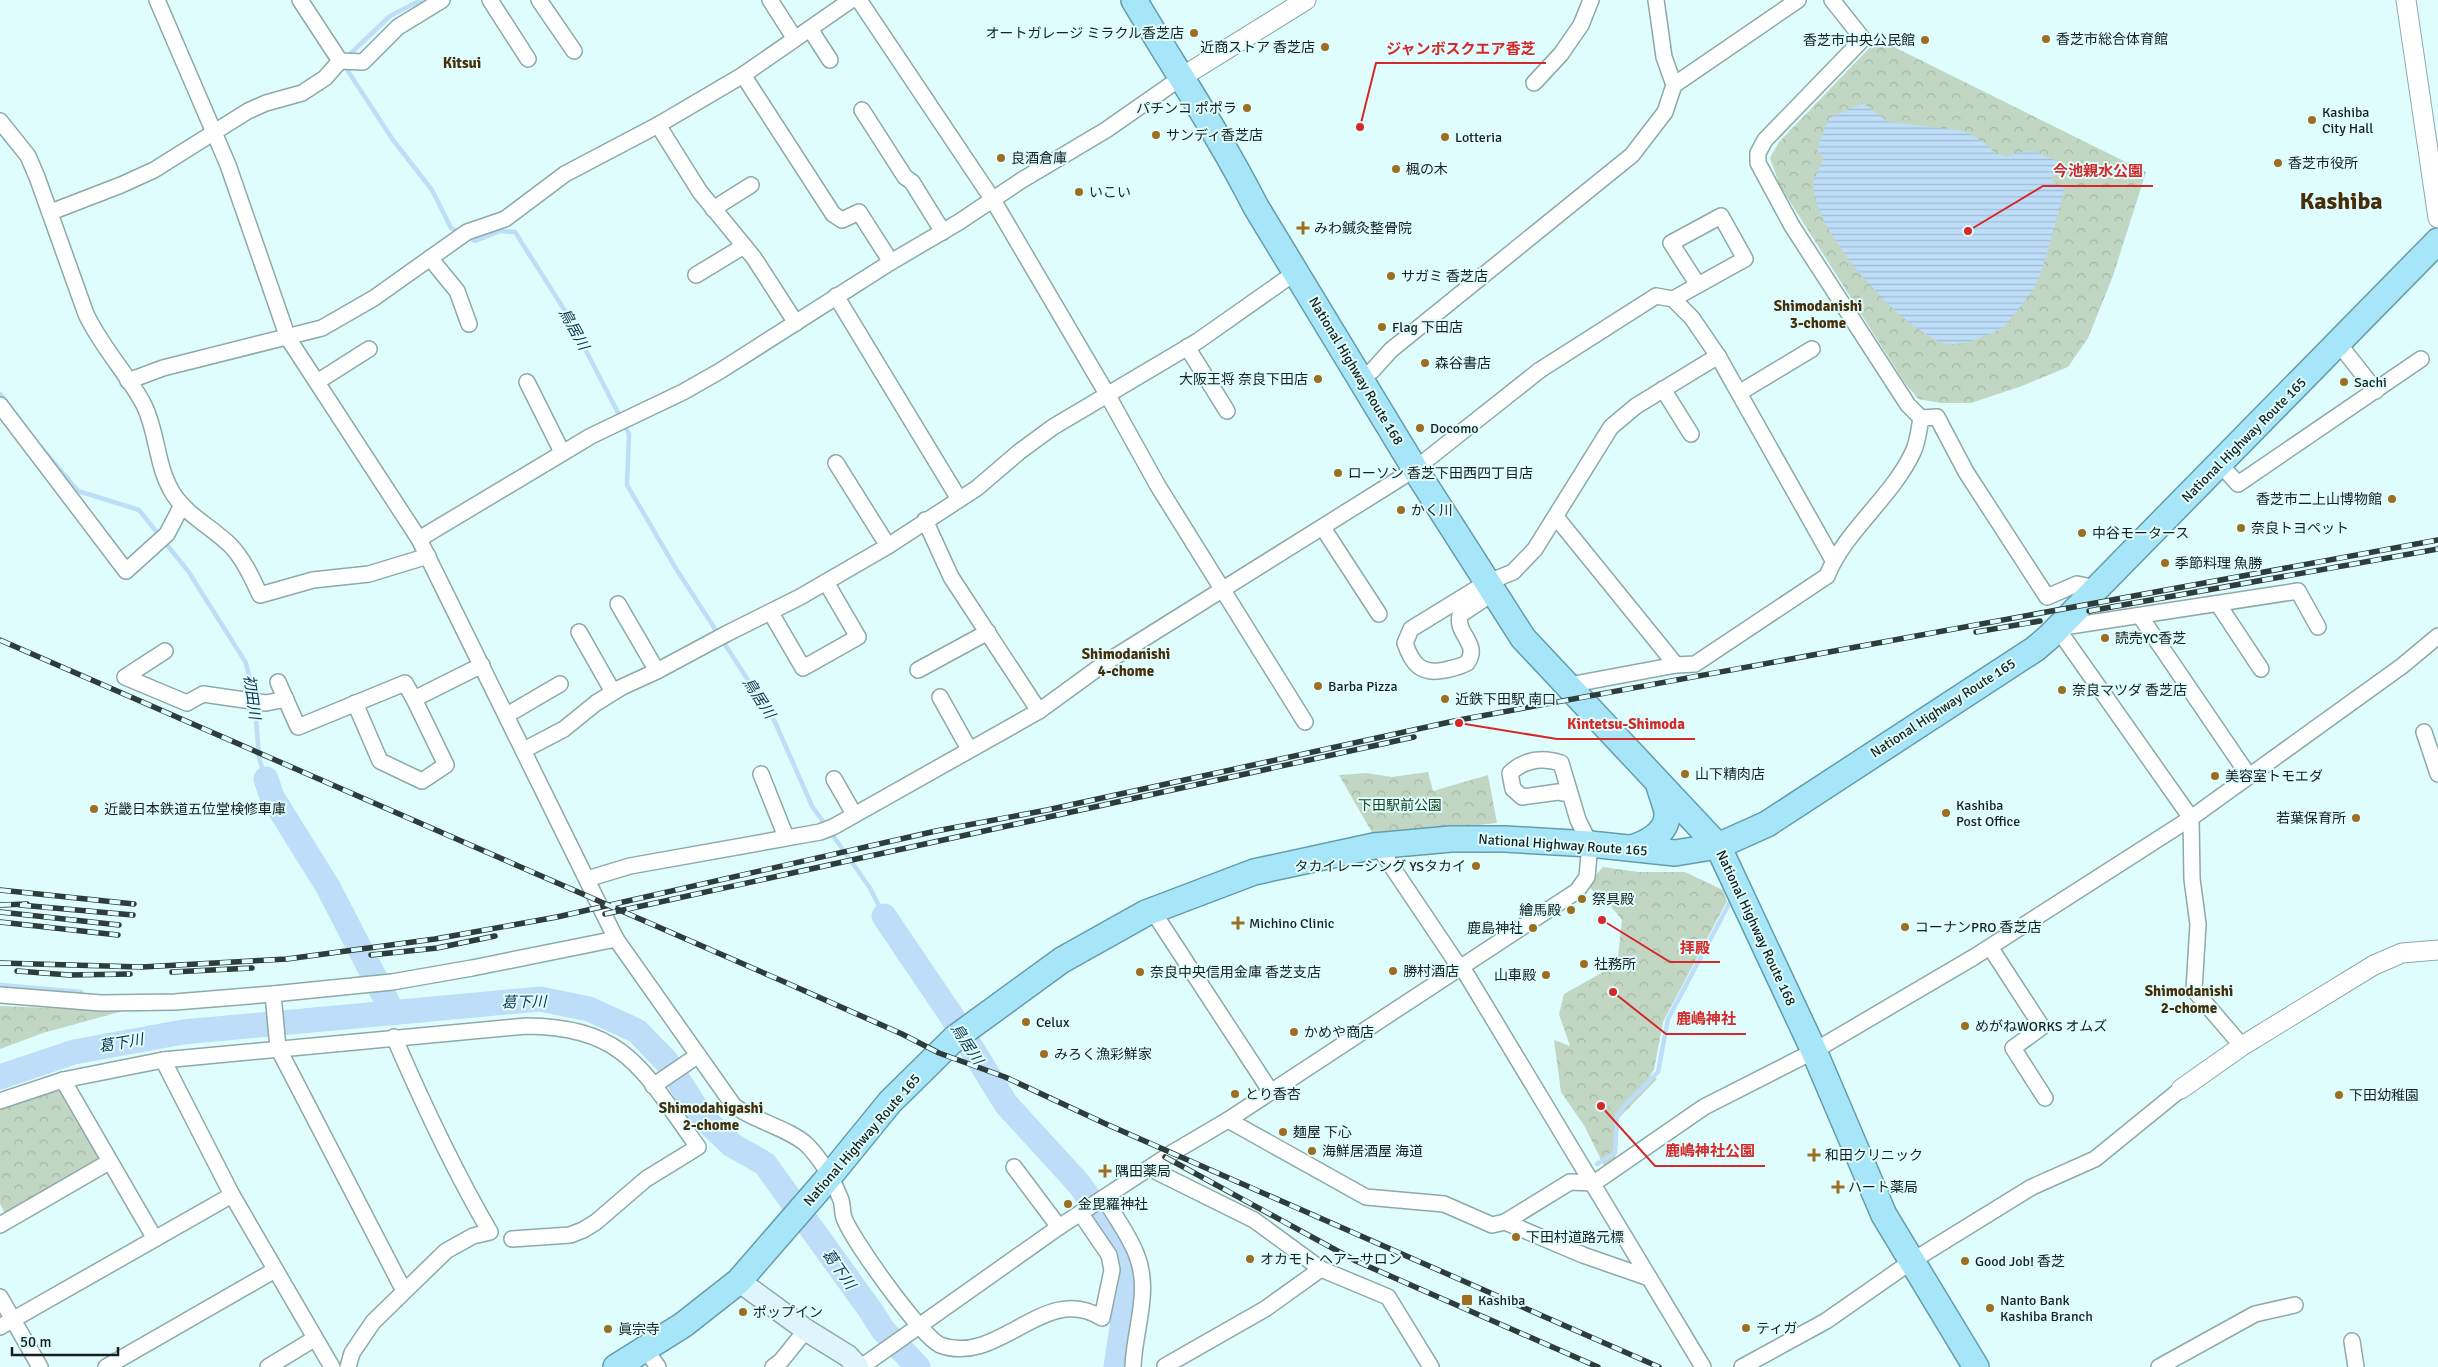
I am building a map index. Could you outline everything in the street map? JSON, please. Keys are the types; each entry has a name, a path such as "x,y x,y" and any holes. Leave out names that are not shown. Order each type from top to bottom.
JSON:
{"highway":[{"name":"National Highway Route 168","path":"1134,0 1182,77 1296,272 1415,469 1489,588 1523,638 1718,846 1814,1051 1884,1215 1976,1367"},
{"name":"National Highway Route 165","path":"616,1367 652,1358 683,1324 739,1280 792,1221 890,1102 955,1038 1062,960 1152,910 1254,872 1378,846 1451,839 1505,839 1590,844 1675,853 1718,846 1767,824 2035,648 2339,344 2438,241"},
{"path":"1631,848 1644,845 1663,828 1667,817 1659,785"}],"main road":[{"path":"739,1280 806,1330 848,1356 867,1365"}],"street":[{"path":"157,0 238,190 288,338 419,539 616,939 734,1106 750,1117 797,1138 807,1146 841,1200 844,1218 860,1247 919,1326 939,1344 962,1351 996,1344 1036,1319 1068,1308 1091,1311 1102,1318 1112,1270 1109,1255 1080,1214"},
{"path":"300,0 340,62"},
{"path":"51,212 154,170 256,107 302,94 325,78 340,62 363,62 398,27 442,0"},
{"path":"490,0 528,59"},
{"path":"539,0 559,26 574,51"},
{"path":"770,0 795,39"},
{"path":"128,381 163,368 244,346 308,333 329,324 374,298 467,232 505,219 565,174 658,125 743,75 851,0"},
{"path":"860,0 993,200 1107,394 1158,486 1305,722"},
{"path":"419,539 562,452 613,425 636,416 713,375 890,262 944,232 1106,130 1182,77 1306,0"},
{"path":"1534,83 1561,54 1581,25 1591,0"},
{"path":"1656,0 1664,57 1674,85"},
{"path":"1359,377 1372,371 1391,350 1632,155 1665,112 1674,85 1712,56 1798,0"},
{"path":"1832,0 1863,39 1765,140 1758,153 1758,163 1792,226 1908,405 1921,418 1938,417 1966,472 2047,597 2077,584 2096,588"},
{"path":"2406,0 2438,218"},
{"path":"810,29 830,60"},
{"path":"743,75 833,214 842,220 858,212 890,262"},
{"path":"862,110 905,177 912,182 944,232"},
{"path":"0,121 28,156 51,212 86,314 96,336 144,405 151,422 168,485 182,505 231,546 246,567 260,595 313,580 369,574 428,556"},
{"path":"658,125 713,209 754,258 796,323"},
{"path":"713,209 751,185"},
{"path":"1673,299 1745,259 1721,216 1671,243 1698,285"},
{"path":"696,275 744,246"},
{"path":"430,258 457,291 469,324"},
{"path":"524,750 564,730 613,692 771,613 888,546 977,488 1033,441 1107,394 1187,347 1296,272"},
{"path":"836,296 960,499"},
{"path":"587,880 630,866 826,829 854,814 1039,711 1087,675 1415,469 1540,370 1656,296 1673,299 1692,318 1718,356 1833,560"},
{"path":"2339,344 2376,391"},
{"path":"1187,347 1226,412"},
{"path":"317,382 369,349"},
{"path":"1740,393 1812,349"},
{"path":"1489,588 1460,615 1460,627 1472,646 1473,653 1467,662 1433,673 1426,672 1417,666 1405,643 1411,629 1489,588 1513,572 1535,549 1611,427 1636,406 1718,356"},
{"path":"2220,464 2238,484 2421,359"},
{"path":"527,382 562,452"},
{"path":"1663,389 1691,434"},
{"path":"0,405 126,571 163,538 182,505"},
{"path":"1569,685 1676,665 1695,664 1827,576 1833,560 1880,501 1914,451 1921,418"},
{"path":"836,463 888,546"},
{"path":"1556,517 1676,665"},
{"path":"926,520 952,577 1039,711"},
{"path":"1323,528 1379,614"},
{"path":"771,613 803,668 858,637 826,582"},
{"path":"2242,1046 2194,990 2198,924 2192,879 2191,818 2057,628 2298,591 2318,627"},
{"path":"618,604 657,671"},
{"path":"2218,604 2261,669"},
{"path":"2140,616 2249,776"},
{"path":"579,632 613,692"},
{"path":"918,670 988,632"},
{"path":"1228,1120 1366,1197 1444,1204 1492,1225 1505,1222 1570,1182 1594,1183 1704,1107 1814,1051 1990,947 2191,818 2402,666 2438,636"},
{"path":"164,652 125,676 187,703 203,694 266,703 286,699"},
{"path":"414,699 482,665"},
{"path":"278,682 298,727 405,683 446,766 422,781 380,761 355,704"},
{"path":"507,715 560,684"},
{"path":"940,697 969,749"},
{"path":"2424,732 2438,774"},
{"path":"761,774 786,837"},
{"path":"834,779 854,814"},
{"path":"867,1365 1059,1227 1228,1120 1577,891 1587,877 1590,844 1578,820 1570,794"},
{"path":"1378,846 1461,967 1594,1183 1703,1367"},
{"path":"1152,910 1271,1092"},
{"path":"0,995 101,1003 274,998 392,982 616,939"},
{"path":"1990,947 2042,1027 2013,1048 2046,1098"},
{"path":"1742,1367 1826,1321 1912,1261 2032,1187 2095,1160 2181,1089 2242,1046 2374,965 2402,953 2438,950"},
{"path":"274,998 278,1048 404,1291"},
{"path":"0,1102 63,1080 163,1060 526,1026 556,1026 586,1032 611,1043 632,1059 698,1147 646,1179 596,1222 583,1230 570,1235 512,1239"},
{"path":"348,1367 362,1335 446,1251 457,1243 490,1232 461,1181 426,1111 394,1037"},
{"path":"654,1086 698,1056"},
{"path":"163,1060 232,1195 332,1367"},
{"path":"63,1080 154,1239"},
{"path":"0,1225 109,1162"},
{"path":"1014,1168 1059,1227"},
{"path":"1151,1169 1254,1220 1321,1270 1388,1297 1431,1367"},
{"path":"6,1324 232,1195"},
{"path":"1104,1199 1137,1255 1142,1276 1141,1307 1133,1367"},
{"path":"1505,1222 1583,1255 1649,1278"},
{"path":"106,1367 275,1270"},
{"path":"1165,1366 1265,1309 1321,1270"},
{"path":"0,1297 6,1324 40,1367"},
{"path":"2159,1367 2255,1314 2295,1305"},
{"path":"773,1367 781,1361 806,1330"},
{"path":"268,1367 314,1339"},
{"path":"2352,1341 2356,1367"}],"green space":[{"path":"1878,39 2146,172 2113,276 2088,338 2068,367 2022,386 1971,403 1941,403 1918,399 1903,380 1780,186 1770,158 1779,142"},
{"name":"下田駅前公園","path":"1428,772 1433,791 1488,775 1497,823 1374,836 1339,775 1366,773 1392,777"},
{"path":"1603,867 1638,872 1685,872 1723,890 1727,901 1663,1022 1654,1070 1650,1076 1657,1079 1617,1120 1615,1160 1605,1168 1585,1127 1561,1092 1554,1040 1570,1046 1559,1014 1564,994 1614,966 1618,957 1622,920 1609,904 1591,889 1589,883"},
{"path":"0,1006 123,1011 43,1033 0,1049"},
{"path":"57,1085 99,1155 98,1162 6,1215 0,1204 0,1106"}],"water":[{"path":"1863,103 1888,122 1964,131 1984,142 1995,153 2006,157 2020,152 2033,151 2059,162 2051,180 2065,189 2044,263 2035,287 2005,326 1986,336 1962,343 1948,344 1930,337 1908,322 1885,301 1843,251 1827,225 1817,202 1814,182 1824,158 1817,150 1829,118"}],"waterway":[{"path":"347,57 390,16 421,0"},
{"name":"鳥居川","path":"344,65 393,140 432,190 451,228 475,241 500,231 515,232 567,314 629,434 627,485 675,567 775,722 812,806 870,888 884,916"},
{"name":"初田川","path":"0,394 7,403"},
{"name":"初田川","path":"40,446 78,491 139,510 188,571 246,663 254,697"},
{"name":"初田川","path":"255,705 259,758 266,779"},
{"name":"初田川","path":"266,779 272,797 328,887 393,1013"},
{"path":"1597,1164 1615,1153 1617,1116 1624,1106 1658,1072 1668,1019 1729,904"},
{"name":"鳥居川","path":"884,916 951,1015 1006,1104 1080,1185 1115,1236 1129,1264 1128,1289 1116,1367"},
{"path":"0,985 81,992"},
{"name":"葛下川","path":"0,1077 74,1052 183,1032 540,999 589,1009 637,1031 666,1061 702,1117 732,1145 765,1164 883,1330 918,1367"}],"railway":[{"path":"0,963 142,967 287,959 435,939 557,917 936,831 1047,810 1459,720 2438,540"},
{"path":"2089,611 2438,549"},
{"path":"1976,632 2040,621"},
{"path":"0,640 780,980 902,1034 939,1053 1005,1077 1106,1124 1659,1367"},
{"path":"605,914 1414,737"},
{"path":"0,890 134,904"},
{"path":"0,905 27,904"},
{"path":"20,905 133,915"},
{"path":"0,912 119,925"},
{"path":"0,922 118,935"},
{"path":"371,955 437,948 495,936"},
{"path":"172,972 252,968"},
{"path":"17,971 69,975 130,974"},
{"path":"1165,1157 1356,1261 1598,1367"}],"place":[{"name":"オートガレージ ミラクル香芝店","path":"1194,33"},
{"name":"香芝市総合体育館","path":"2046,39"},
{"name":"香芝市中央公民館","path":"1925,40"},
{"name":"近商ストア 香芝店","path":"1325,47"},
{"name":"パチンコ ポポラ","path":"1247,108"},
{"name":"Kashiba City Hall","path":"2312,120"},
{"name":"ジャンボスクエア香芝","path":"1360,127"},
{"name":"サンディ香芝店","path":"1156,135"},
{"name":"Lotteria","path":"1445,137"},
{"name":"良酒倉庫","path":"1001,158"},
{"name":"香芝市役所","path":"2278,163"},
{"name":"楓の木","path":"1396,169"},
{"name":"いこい","path":"1079,192"},
{"name":"みわ鍼灸整骨院","path":"1303,228"},
{"name":"今池親水公園","path":"1968,231"},
{"name":"サガミ 香芝店","path":"1391,276"},
{"name":"Flag 下田店","path":"1382,327"},
{"name":"森谷書店","path":"1425,363"},
{"name":"大阪王将 奈良下田店","path":"1318,379"},
{"name":"Sachi","path":"2344,382"},
{"name":"Docomo","path":"1420,428"},
{"name":"ローソン 香芝下田西四丁目店","path":"1338,473"},
{"name":"香芝市二上山博物館","path":"2392,499"},
{"name":"かく川","path":"1401,510"},
{"name":"奈良トヨペット","path":"2241,528"},
{"name":"中谷モータース","path":"2082,533"},
{"name":"季節料理 魚勝","path":"2165,563"},
{"name":"読売YC香芝","path":"2105,638"},
{"name":"Barba Pizza","path":"1318,686"},
{"name":"奈良マツダ 香芝店","path":"2062,690"},
{"name":"近鉄下田駅 南口","path":"1445,699"},
{"name":"Kintetsu-Shimoda","path":"1459,723"},
{"name":"山下精肉店","path":"1685,774"},
{"name":"美容室トモエダ","path":"2215,776"},
{"name":"近畿日本鉄道五位堂検修車庫","path":"94,809"},
{"name":"Kashiba Post Office","path":"1946,813"},
{"name":"若葉保育所","path":"2356,818"},
{"name":"タカイレーシング YSタカイ","path":"1476,866"},
{"name":"祭具殿","path":"1582,899"},
{"name":"繪馬殿","path":"1571,910"},
{"name":"拝殿","path":"1602,920"},
{"name":"Michino Clinic","path":"1238,923"},
{"name":"コーナンPRO 香芝店","path":"1905,927"},
{"name":"鹿島神社","path":"1533,928"},
{"name":"社務所","path":"1584,964"},
{"name":"勝村酒店","path":"1393,971"},
{"name":"奈良中央信用金庫 香芝支店","path":"1140,972"},
{"name":"山車殿","path":"1546,975"},
{"name":"鹿嶋神社","path":"1613,992"},
{"name":"Celux","path":"1026,1022"},
{"name":"めがねWORKS オムズ","path":"1965,1026"},
{"name":"かめや商店","path":"1294,1032"},
{"name":"みろく漁彩鮮家","path":"1044,1054"},
{"name":"とり香杏","path":"1235,1094"},
{"name":"下田幼稚園","path":"2339,1095"},
{"name":"鹿嶋神社公園","path":"1601,1106"},
{"name":"麺屋 下心","path":"1283,1132"},
{"name":"海鮮居酒屋 海道","path":"1312,1151"},
{"name":"和田クリニック","path":"1814,1155"},
{"name":"隅田薬局","path":"1105,1171"},
{"name":"ハート薬局","path":"1838,1187"},
{"name":"金毘羅神社","path":"1068,1204"},
{"name":"下田村道路元標","path":"1516,1237"},
{"name":"オカモト ヘアーサロン","path":"1250,1259"},
{"name":"Good Job! 香芝","path":"1965,1261"},
{"name":"Kashiba","path":"1467,1300"},
{"name":"Nanto Bank Kashiba Branch","path":"1990,1308"},
{"name":"ポップイン","path":"743,1312"},
{"name":"ティガ","path":"1746,1328"},
{"name":"眞宗寺","path":"608,1329"}],"district":[{"name":"Kitsui","path":"462,63"},
{"name":"Kashiba","path":"2341,201"},
{"name":"Shimodanishi 3-chome","path":"1818,314"},
{"name":"Shimodanishi 4-chome","path":"1126,662"},
{"name":"Shimodanishi 2-chome","path":"2189,1000"},
{"name":"Shimodahigashi 2-chome","path":"711,1116"}]}
